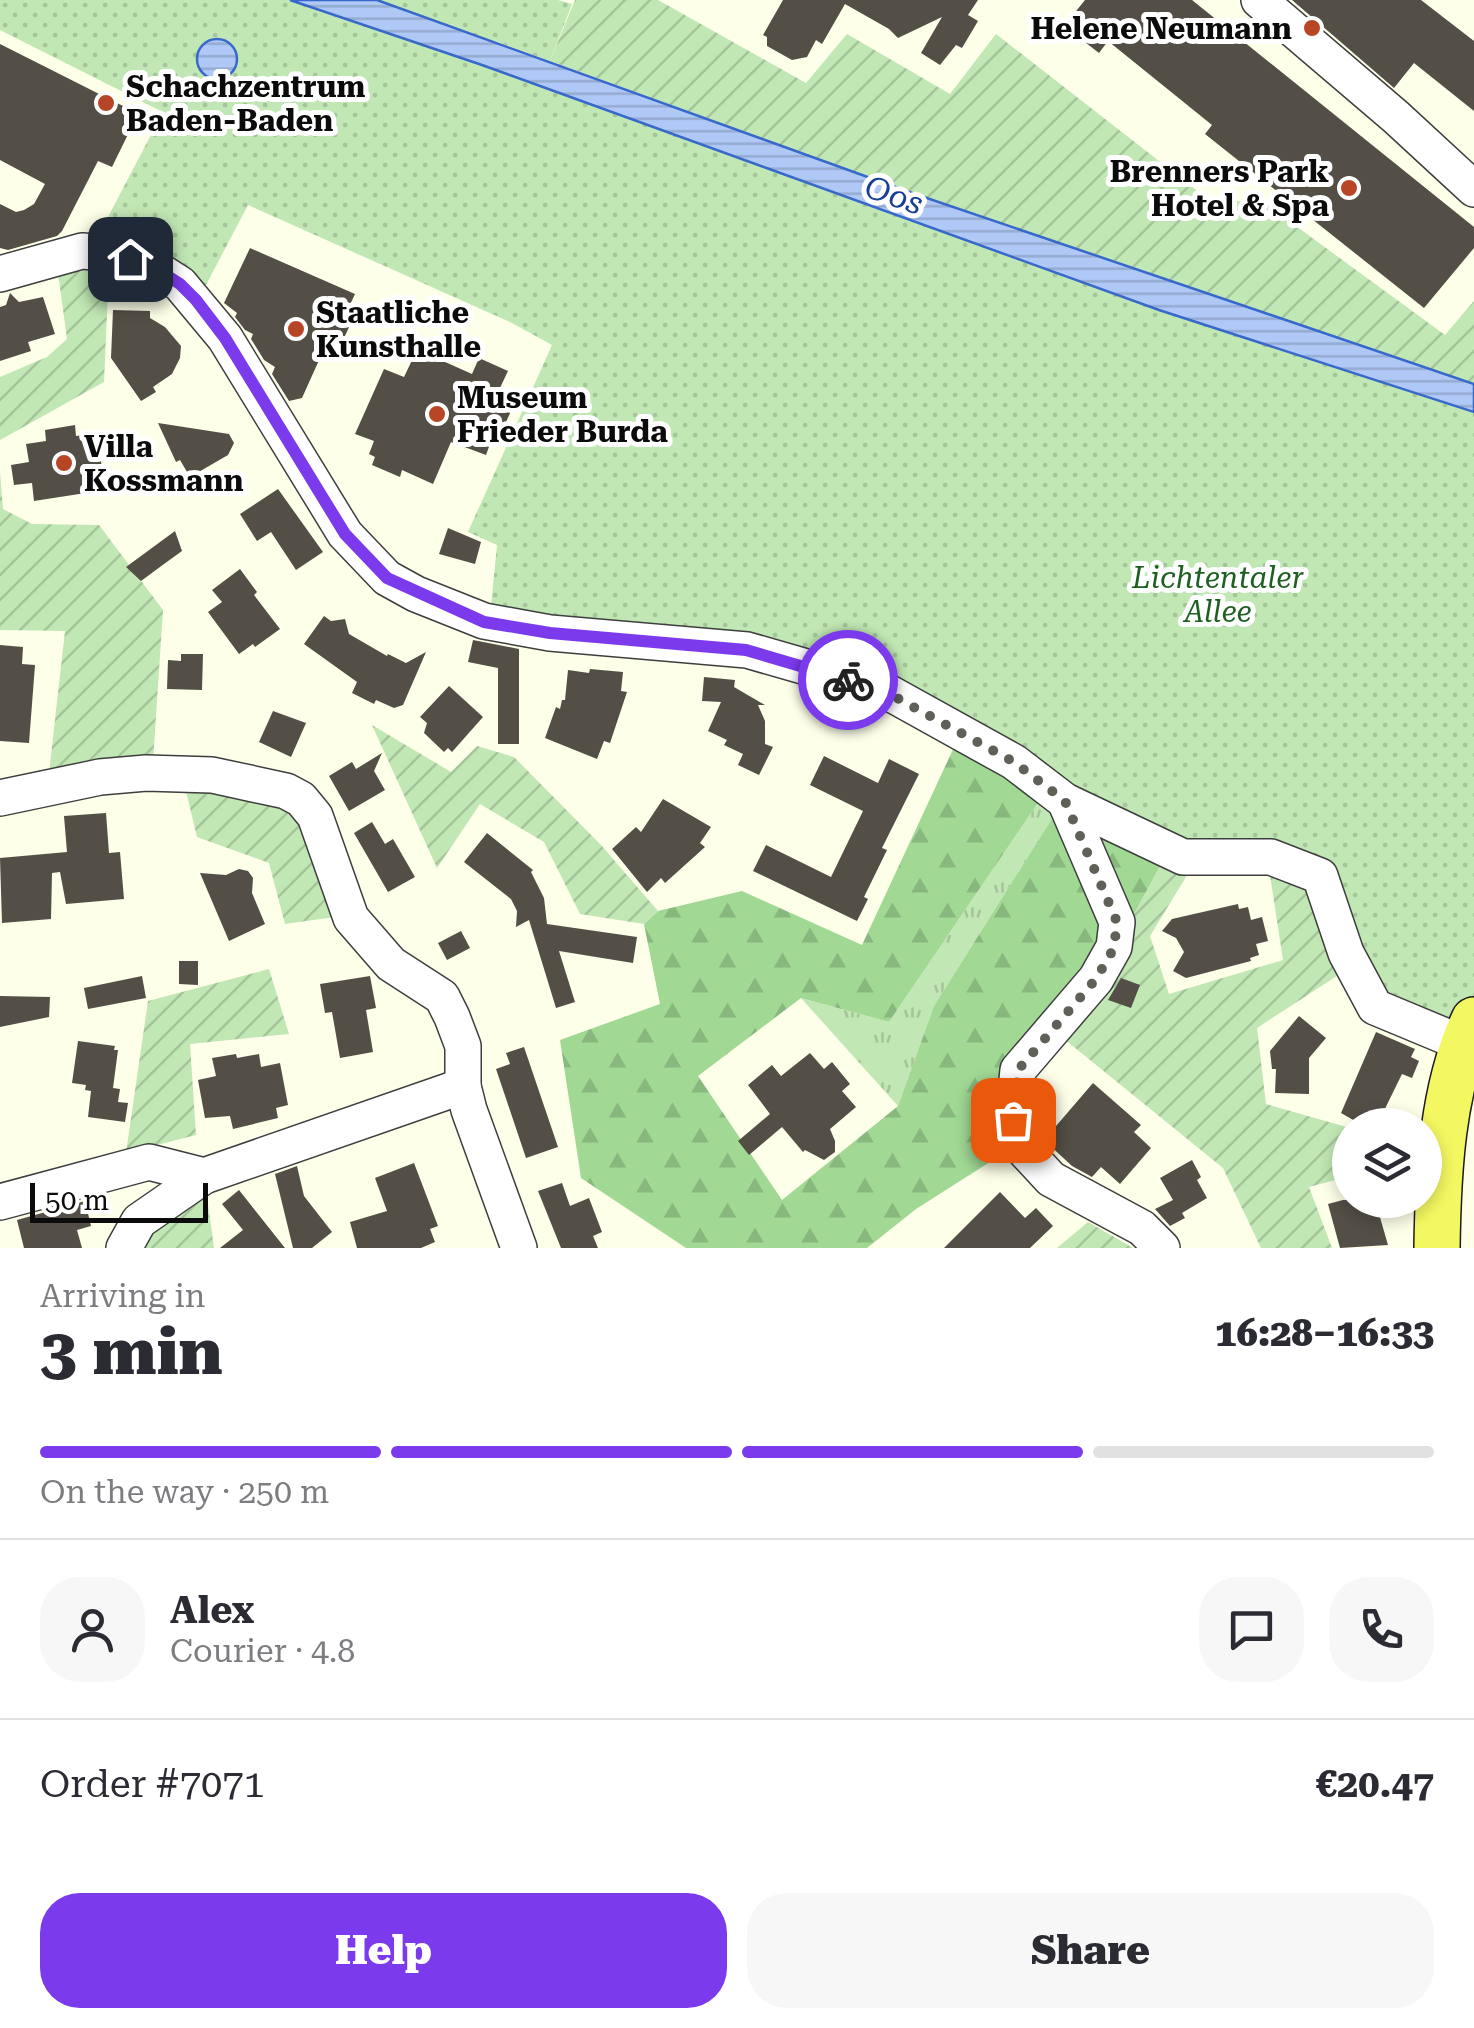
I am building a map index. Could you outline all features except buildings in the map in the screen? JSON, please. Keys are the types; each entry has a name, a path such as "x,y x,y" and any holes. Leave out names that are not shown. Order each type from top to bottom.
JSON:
{"main road":[{"path":"1437,1248 1447,1124 1469,1032"}],"street":[{"path":"1259,0 1474,189"},
{"path":"0,274 82,252 105,253 152,266 180,284 225,338 345,534 387,578 416,594 484,622 550,633 746,650 886,692 1014,762 1065,801 1183,857 1270,857 1320,876 1346,953 1375,1006 1469,1032"},
{"path":"0,798 100,777 146,773 212,774 286,791 300,799 315,816 350,918 391,964 442,997 463,1046 463,1086 469,1110 519,1248"},
{"path":"1065,801 1117,922 1114,948 1096,979 1018,1070 1013,1120 1025,1151 1051,1179 1142,1228 1162,1248"},
{"path":"124,1248 139,1221 204,1176 463,1086"},
{"path":"0,1202 149,1162 204,1176"}],"green space":[{"name":"Lichtentaler Allee","path":"0,0 558,0 572,4 550,61 492,40 712,149 1159,310 1474,412 1474,1020 1464,1044 1375,1007 1320,876 1183,857 886,691 490,616 497,545 468,532 552,345 510,322 248,205 206,285 155,256 97,238 163,112 0,30"},
{"path":"575,0 658,0 806,83 847,34 950,94 996,34 1209,200 1263,202 1445,335 1474,301 1474,384 912,193 550,61"},
{"path":"109,269 104,382 0,440 0,377 47,357 67,339 58,273"},
{"path":"0,473 3,509 32,524 99,525 163,610 153,761 49,773 65,631 0,630"},
{"path":"372,725 451,772 477,746 514,757 601,845 658,911 644,924 580,914 544,842 480,804 437,868"},
{"path":"956,743 1042,797 889,1022 801,998 698,1076 782,1200 898,1106 934,1006 1058,809 1165,857 1099,979 993,1112 1004,1153 916,1209 867,1248 686,1248 581,1178 560,1040 660,1004 644,924 658,911 742,891 862,945"},
{"path":"185,787 286,805 306,832 335,917 285,924 269,863 197,837"},
{"path":"1042,797 1058,809 934,1006 898,1106 801,998 889,1022"},
{"path":"1165,857 1192,867 1150,936 1169,994 1283,960 1268,862 1317,878 1349,968 1257,1028 1266,1104 1332,1123 1332,1181 1309,1187 1332,1248 1261,1248 1223,1168 1058,1034 1099,979"},
{"path":"269,969 289,1034 190,1044 196,1135 126,1153 148,1001"},
{"path":"207,1197 214,1248 135,1248 146,1227"},
{"path":"1088,1222 1133,1248 1057,1248"}],"water":[{"name":"Oos","path":"290,0 377,0 912,193 1474,384 1474,412 1159,310 482,65"},
{"path":"217,39 231,45 237,59 231,73 217,79 203,73 197,59 203,45"}],"way so far":[{"path":"848,680 886,692 1014,762 1065,801 1117,922 1114,948 1096,979 1018,1070 1013,1120"}],"place":[{"name":"Helene Neumann","path":"1312,28"},
{"name":"Schachzentrum Baden-Baden","path":"106,103"},
{"name":"Brenners Park Hotel & Spa","path":"1349,188"},
{"name":"Staatliche Kunsthalle","path":"296,329"},
{"name":"Museum Frieder Burda","path":"437,414"},
{"name":"Villa Kossmann","path":"64,463"}],"route":[{"path":"130,259 152,266 196,300 225,338 345,534 387,578 484,622 550,633 746,650 848,680"}]}
